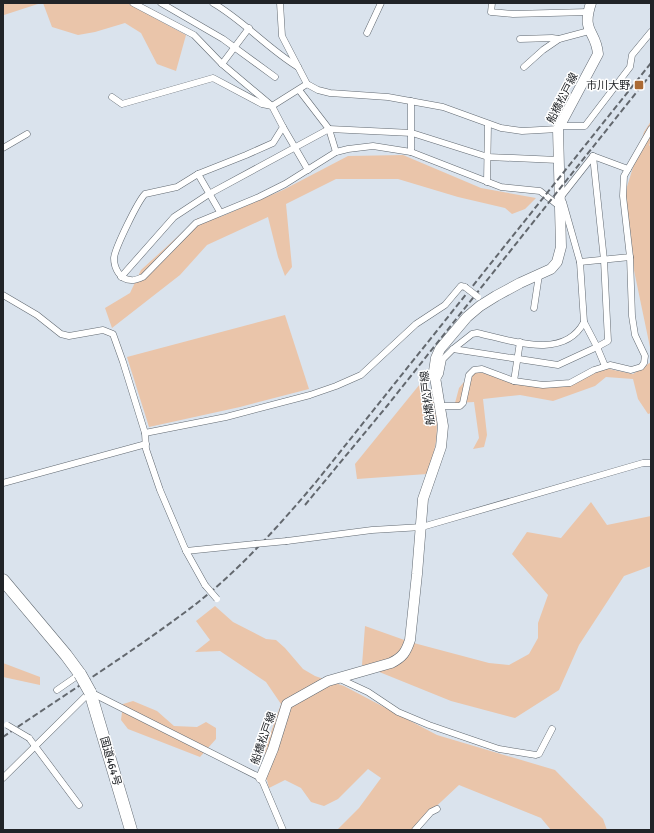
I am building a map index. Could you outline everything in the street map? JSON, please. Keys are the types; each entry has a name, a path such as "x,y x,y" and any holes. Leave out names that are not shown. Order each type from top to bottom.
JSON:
{"highway":[{"path":"3,580 66,655 80,674"},
{"name":"国道464号","path":"80,674 90,692 131,830"}],"main road":[{"name":"船橋松戸線","path":"261,778 274,749 287,704 328,681 391,663 402,656 407,650 410,640 422,527 423,499 441,447 443,426 434,366 440,349 467,317 480,306 520,282 551,269 557,262 560,254 558,128 598,54 587,22 589,8"}],"street":[{"path":"133,3 143,5 194,35 222,64 272,106 308,170"},
{"path":"161,3 223,39 275,78"},
{"path":"213,3 232,14 286,60 298,67"},
{"path":"280,3 282,36 307,84 318,90 330,93 411,101 454,110 488,124 522,131 585,126 630,67 632,55 651,32"},
{"path":"367,33 381,3"},
{"path":"492,3 491,12 513,14 589,8"},
{"path":"222,64 249,28"},
{"path":"524,67 543,50 559,39 589,31"},
{"path":"520,39 559,39"},
{"path":"112,97 122,104 213,78 262,104 272,106 307,84"},
{"path":"299,90 328,128 336,152"},
{"path":"411,101 411,152"},
{"path":"487,182 488,124"},
{"path":"283,127 273,143 246,156 198,174 177,187 145,194 141,197 114,257 118,273 121,277 131,280 143,277 196,223 259,197 308,170 336,152 373,146 411,152 501,187 540,191 560,201 580,262 584,322 605,366"},
{"path":"121,277 174,217 209,194 295,148 328,128 412,133 488,157 558,160"},
{"path":"441,406 460,406 463,404 469,375 474,370 482,369 514,381 543,385 570,383 610,365 632,370 641,367 644,363 645,356 635,334 633,322 630,257 623,196 624,176 651,129"},
{"path":"3,148 27,134"},
{"path":"593,156 628,169"},
{"path":"560,201 593,156"},
{"path":"453,349 558,365 608,341 604,260 593,156"},
{"path":"198,174 220,212"},
{"path":"580,262 630,257"},
{"path":"534,308 539,275"},
{"path":"145,433 226,417 310,395 336,386 361,375 416,324 445,305 461,286 465,287 478,297 496,296"},
{"path":"3,295 37,315 65,335 103,330 113,334 145,433 146,449 160,490 186,551 205,585 218,599"},
{"path":"436,381 440,374 443,359 472,334 477,333 538,345 552,345 564,342 576,335 584,322"},
{"path":"514,381 520,342"},
{"path":"3,483 146,444"},
{"path":"186,551 286,541 372,530 422,527 516,498 643,463 651,463"},
{"path":"57,690 80,674"},
{"path":"338,678 368,692 398,712 499,749 536,755 539,754 552,729"},
{"path":"3,778 90,692 261,778 283,830"},
{"path":"7,725 29,738 79,805"},
{"path":"415,830 431,812 437,809"}],"shaded area":[{"path":"4,3 41,3 4,15"},
{"path":"43,3 127,3 186,35 176,71 157,64 141,33 125,23 95,32 78,35 52,27"},
{"path":"651,121 651,142 649,145 651,147 651,352 631,256 625,193 644,132"},
{"path":"403,155 481,188 536,198 525,209 512,214 505,208 458,197 398,179 336,179 286,204 292,267 285,276 278,257 268,217 207,245 180,275 112,328 105,308 130,293 141,270 198,218 220,217 283,190 348,156"},
{"path":"285,315 309,389 240,407 149,427 127,357"},
{"path":"651,362 651,413 648,414 638,399 633,379 606,377 595,386 553,401 520,395 483,399 487,435 484,447 473,449 479,438 474,402 455,403 459,388 473,371 514,379 564,384 604,368 633,374"},
{"path":"420,384 422,390 431,389 437,422 436,441 427,474 357,479 355,464"},
{"path":"591,502 607,525 651,516 651,566 624,576 579,645 559,690 515,718 451,701 362,665 365,626 410,642 489,663 509,665 529,654 538,638 538,623 548,595 512,554 527,532 561,538"},
{"path":"215,606 233,622 266,639 276,640 303,669 315,676 344,686 437,735 555,770 603,819 607,830 551,830 541,818 459,785 411,830 337,830 359,808 381,778 368,769 338,799 324,806 311,802 301,788 285,780 269,788 267,780 259,772 263,765 266,746 281,704 266,682 220,651 195,652 210,640 196,621"},
{"path":"3,663 40,677 40,685 3,677"},
{"path":"133,701 157,711 174,726 197,727 206,722 216,728 216,739 200,757 128,729 121,720 123,704"}],"railway":[{"path":"3,737 119,659 188,610 223,581 255,550 316,482 651,63"},
{"path":"305,505 387,406 651,74"}],"place":[{"name":"市川大野","path":"639,85"}]}
